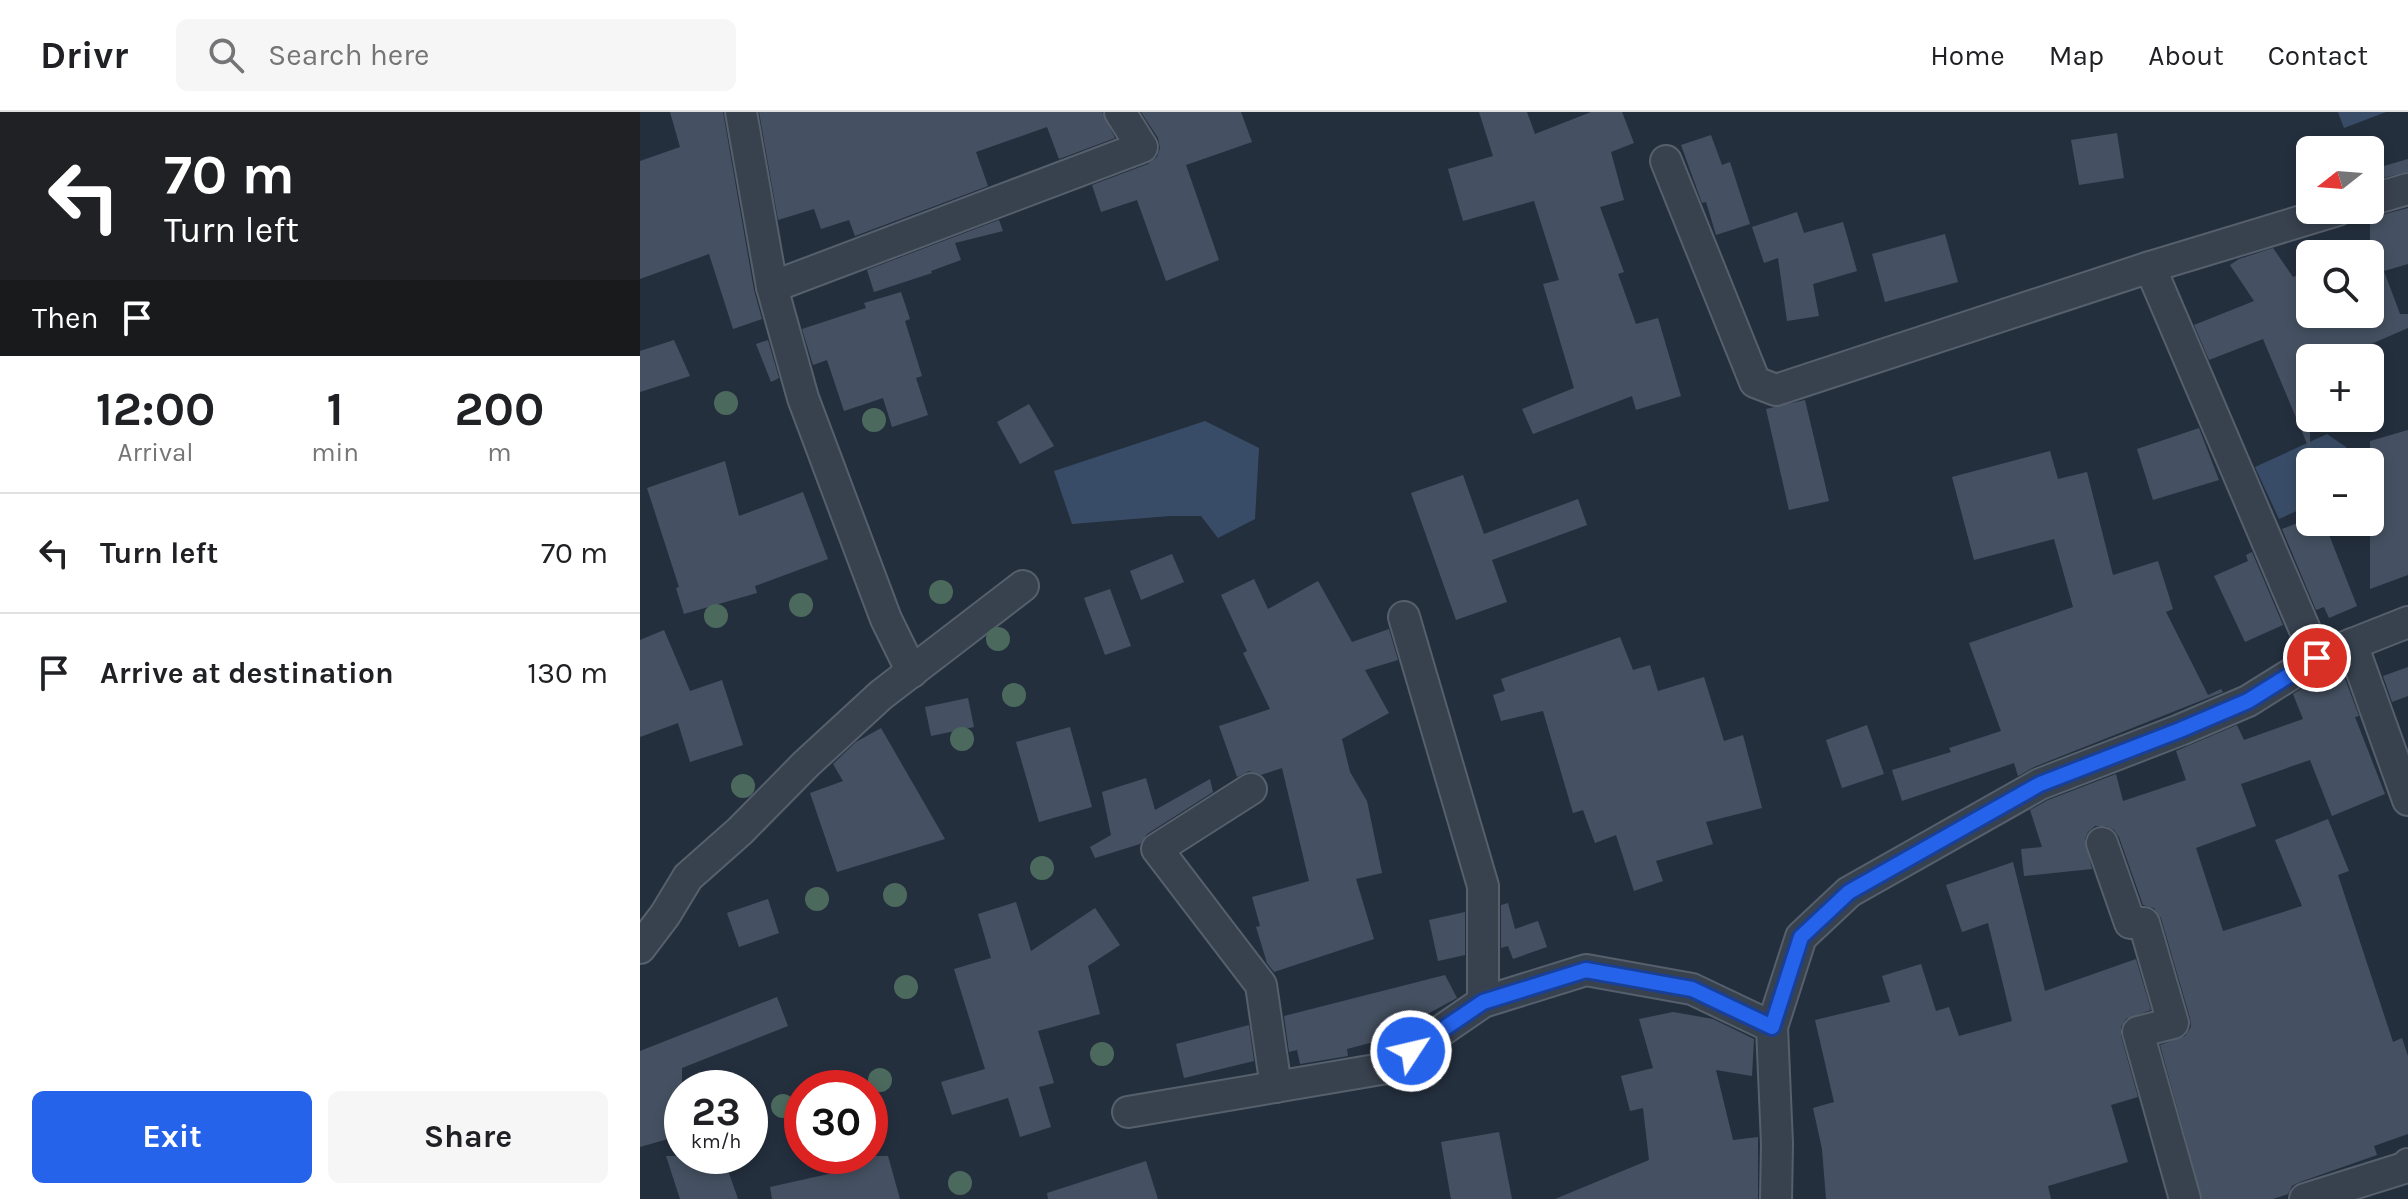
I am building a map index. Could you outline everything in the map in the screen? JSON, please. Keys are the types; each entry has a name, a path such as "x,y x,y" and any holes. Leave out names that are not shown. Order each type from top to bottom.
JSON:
{"street":[{"path":"741,112 772,287 803,398 886,619 912,672"},
{"path":"772,287 1142,147 1120,112"},
{"path":"1666,161 1755,382 1776,390 2150,267 2296,223"},
{"path":"2384,196 2408,189"},
{"path":"2150,267 2317,658"},
{"path":"640,948 688,877 740,831 806,764 881,695 1023,586"},
{"path":"1404,617 1483,886 1483,1002"},
{"path":"1776,1199 1772,1027 1801,937 1849,892 2040,784 2248,701 2317,658 2408,622"},
{"path":"2352,644 2408,800"},
{"path":"1251,789 1157,849 1261,985 1276,1087"},
{"path":"2102,843 2130,923 2144,923 2173,1023 2138,1032 2185,1199"},
{"path":"1128,1112 1387,1068 1483,1002 1586,970 1692,989 1772,1027"},
{"path":"2305,1199 2404,1168 2408,1164"}],"water":[{"path":"2338,112 2386,112 2344,128"},
{"path":"1205,421 1259,448 1255,519 1218,538 1201,516 1072,524 1054,471"},
{"path":"2327,434 2346,448 2296,448"},
{"path":"2296,448 2296,511 2279,519 2255,467"}],"building":[{"path":"670,112 723,112 754,290 762,319 733,329 709,254 640,279 640,161 680,147"},
{"path":"759,112 1102,112 1115,138 1059,159 1047,127 976,152 988,186 855,236 849,220 821,229 814,209 778,220"},
{"path":"1141,112 1241,112 1252,142 1186,165 1219,260 1166,281 1137,200 1101,212 1092,185 1148,164 1157,157 1160,148 1158,138"},
{"path":"1479,112 1527,112 1535,134 1591,112 1622,112 1634,143 1611,152 1624,200 1600,207 1624,272 1618,274 1636,324 1658,318 1681,396 1636,410 1632,396 1533,434 1522,409 1574,388 1543,284 1559,280 1534,201 1463,221 1448,169 1493,156"},
{"path":"2117,133 2124,178 2079,185 2071,140"},
{"path":"1711,135 1722,165 1730,162 1750,224 1716,235 1706,202 1702,203 1681,145"},
{"path":"2408,159 2408,172 2384,178 2384,166"},
{"path":"2408,208 2408,264 2384,271 2384,240 2370,240 2370,224 2384,224 2384,214"},
{"path":"1797,212 1804,233 1843,222 1857,271 1813,284 1819,316 1787,321 1778,258 1764,263 1752,227"},
{"path":"999,220 1003,231 955,243 961,260 874,292 867,270"},
{"path":"1945,234 1958,282 1885,302 1872,254"},
{"path":"2273,248 2293,277 2296,276 2296,328 2384,328 2384,271 2400,314 2408,314 2408,328 2371,344 2296,344 2296,418 2263,339 2209,360 2194,325 2254,301 2230,265 2239,259"},
{"path":"901,292 910,319 905,321 922,376 916,378 928,415 892,427 883,398 844,411 827,360 813,365 802,329 866,308 864,303"},
{"path":"674,340 690,376 640,392 640,351"},
{"path":"768,340 779,378 771,382 756,344"},
{"path":"1805,400 1829,501 1789,510 1766,409"},
{"path":"1029,404 1054,446 1020,464 997,422"},
{"path":"2199,428 2219,480 2153,500 2137,449"},
{"path":"2408,430 2408,575 2370,589 2370,536 2384,536 2384,448 2370,448 2370,441"},
{"path":"2302,432 2310,432 2309,448"},
{"path":"2050,451 2058,479 2087,472 2113,575 2158,561 2173,609 2166,612 2208,695 2221,689 2223,692 2018,776 2014,763 1902,801 1892,770 1951,752 1949,748 2001,731 1969,643 2073,607 2054,539 1974,560 1952,477"},
{"path":"725,461 739,516 803,492 828,559 755,586 757,593 684,614 676,588 679,587 647,488"},
{"path":"1463,475 1484,534 1578,499 1587,525 1492,560 1507,602 1456,620 1411,493"},
{"path":"2296,524 2296,536 2330,536 2357,606 2329,618 2324,607 2316,610 2282,529"},
{"path":"2252,552 2283,625 2245,642 2214,576 2248,561 2246,555"},
{"path":"1172,554 1184,582 1141,600 1130,571"},
{"path":"1254,579 1268,609 1318,581 1352,642 1389,629 1398,660 1365,670 1389,713 1342,739 1350,772 1367,801 1382,873 1356,879 1374,939 1274,972 1267,963 1256,927 1260,926 1252,897 1309,881 1282,768 1261,775 1249,771 1237,777 1219,726 1270,709 1243,653 1247,651 1221,595"},
{"path":"1110,589 1131,646 1105,655 1084,598"},
{"path":"664,630 690,691 722,680 743,745 690,762 678,723 640,737 640,640"},
{"path":"1620,637 1633,670 1650,665 1658,691 1704,677 1724,741 1743,735 1762,808 1706,822 1713,844 1656,861 1663,881 1634,891 1616,835 1595,843 1583,810 1573,813 1543,711 1501,721 1493,695 1505,691 1501,679"},
{"path":"2408,667 2408,696 2392,702 2383,676"},
{"path":"2341,668 2359,716 2355,717 2385,794 2332,816 2310,760 2241,784 2256,826 2196,848 2223,931 2302,906 2275,840 2328,819 2349,871 2338,875 2393,1042 2402,1038 2408,1056 2408,1134 2374,1146 2377,1155 2300,1182 2292,1186 2288,1194 2273,1199 2202,1199 2160,1045 2185,1036 2191,1027 2161,918 2154,908 2143,905 2119,837 2106,826 2095,826 2085,839 2092,869 2024,876 2021,849 2042,847 2030,810 2116,774 2123,801 2186,780 2176,751 2237,725 2244,740 2303,719 2293,694"},
{"path":"968,698 974,727 931,736 925,707"},
{"path":"1867,725 1884,774 1842,788 1826,740"},
{"path":"1070,727 1092,807 1039,822 1016,742"},
{"path":"881,728 945,839 837,872 810,793 843,781 833,764 856,742"},
{"path":"1146,778 1155,810 1210,779 1213,792 1147,834 1140,844 1095,858 1090,847 1111,835 1102,792"},
{"path":"2013,862 2045,991 2136,959 2151,1010 2126,1019 2121,1027 2121,1036 2138,1097 2111,1105 2128,1162 2048,1186 2051,1199 1826,1199 1822,1149 1813,1108 1834,1102 1815,1020 1890,1002 1882,976 1921,964 1936,1011 1949,1007 1959,1036 2012,1021 1988,923 1962,932 1946,885"},
{"path":"768,899 779,933 739,947 727,913"},
{"path":"1016,902 1031,951 1095,908 1120,945 1088,966 1100,1014 1038,1031 1054,1083 1039,1087 1051,1127 1020,1137 1008,1098 952,1115 941,1082 985,1069 954,969 991,958 978,914"},
{"path":"1508,903 1515,929 1538,921 1547,947 1513,959 1508,946 1501,948 1501,905"},
{"path":"1465,912 1465,955 1438,961 1429,920"},
{"path":"1445,975 1457,998 1418,1019 1419,1024 1405,1034 1347,1049 1348,1056 1300,1064 1297,1050 1289,1052 1284,1016"},
{"path":"777,997 788,1026 682,1070 664,1070 664,1140 640,1147 640,1051"},
{"path":"1673,1012 1713,1019 1754,1039 1752,1076 1716,1070 1733,1140 1758,1137 1758,1199 1555,1199 1649,1160 1643,1108 1630,1111 1621,1076 1653,1068 1639,1019"},
{"path":"1249,1025 1254,1061 1184,1078 1176,1044"},
{"path":"1499,1132 1512,1199 1451,1199 1441,1142"},
{"path":"888,1156 900,1199 772,1199 770,1187 828,1174 888,1174"},
{"path":"1146,1161 1158,1199 1048,1199 1047,1193"},
{"path":"672,1174 729,1174 738,1199 680,1199"}],"route":[{"path":"1411,1051 1483,1002 1586,970 1692,989 1772,1027 1801,937 1849,892 2040,784 2248,701 2317,658"}]}
